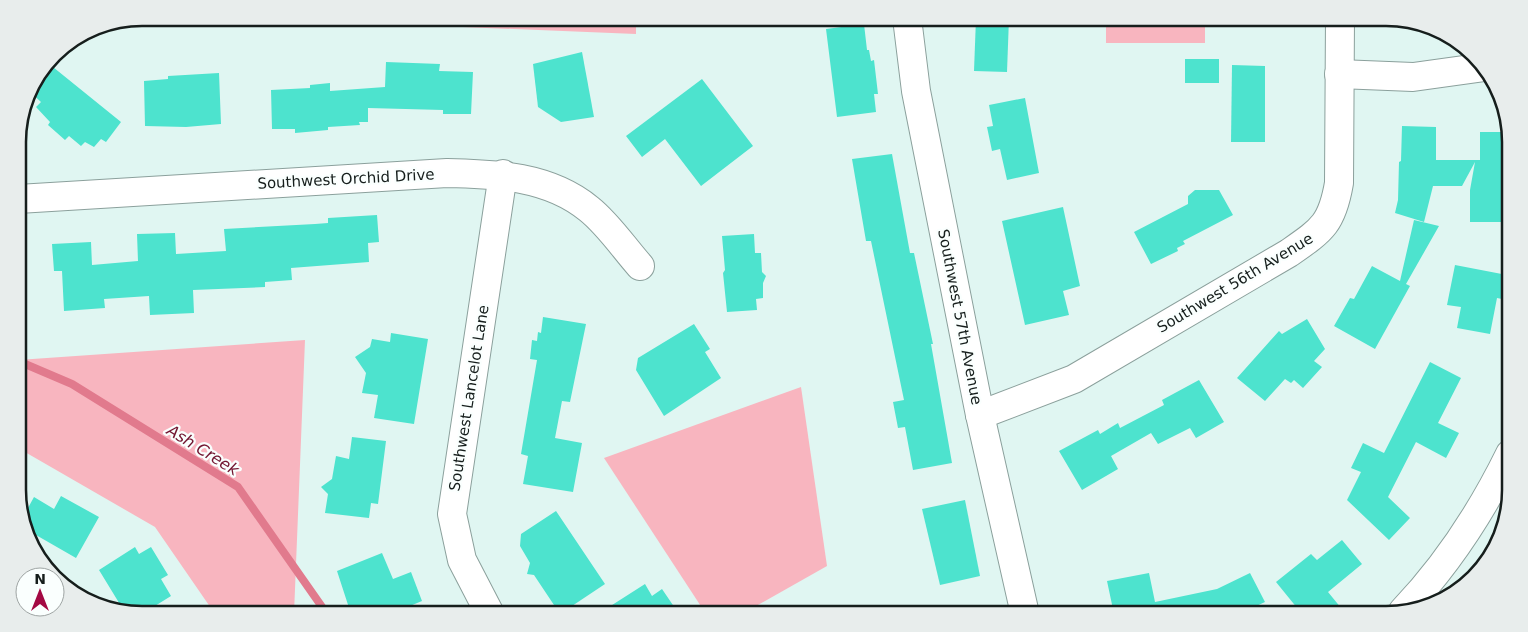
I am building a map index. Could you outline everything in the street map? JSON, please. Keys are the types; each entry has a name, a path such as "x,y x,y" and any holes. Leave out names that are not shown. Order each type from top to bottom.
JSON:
{"street":[{"name":"Southwest 57th Avenue","path":"908,26 916,91 980,415 1023,606"},
{"name":"Southwest 56th Avenue","path":"980,415 1074,379 1289,253 1321,231 1335,208 1339,183 1340,26"},
{"path":"1339,74 1413,77 1475,68"},
{"name":"Southwest Orchid Drive","path":"26,199 447,173 503,174 540,183 567,194 590,209 640,266"},
{"name":"Southwest Lancelot Lane","path":"486,606 462,560 452,514 503,174"},
{"path":"1409,604 1449,556 1490,495 1502,470"}],"shaded area":[{"path":"439,26 636,26 636,34"},
{"path":"1106,26 1205,26 1205,43 1106,43"},
{"path":"305,340 294,606 209,606 155,527 26,453 26,359"},
{"path":"801,387 827,566 756,606 701,606 604,458"}],"building":[{"path":"864,26 867,50 869,50 871,61 874,60 878,94 874,94 876,112 837,117 826,29"},
{"path":"976,26 1009,26 1007,72 974,71"},
{"path":"582,52 594,117 561,122 538,107 533,64"},
{"path":"1185,59 1219,59 1219,83 1185,83"},
{"path":"386,62 440,64 439,71 473,72 471,114 443,114 443,110 368,108 368,122 359,122 360,125 328,127 328,130 295,133 295,129 272,129 271,90 310,88 310,85 330,83 330,91 385,87"},
{"path":"1232,65 1265,66 1265,142 1231,142"},
{"path":"54,68 121,122 106,142 101,139 94,147 85,142 81,146 69,136 65,140 48,125 50,122 36,107 41,102 36,97"},
{"path":"219,73 221,124 186,127 145,126 144,81 168,79 168,76"},
{"path":"702,79 753,146 701,186 665,139 642,157 626,136"},
{"path":"1025,98 1039,173 1007,180 1000,149 992,151 987,127 993,126 989,105"},
{"path":"1402,126 1436,127 1436,160 1480,160 1480,132 1501,132 1502,222 1470,222 1470,190 1475,162 1462,186 1433,186 1424,222 1395,213 1398,200 1399,162 1401,161"},
{"path":"892,154 910,253 914,253 933,344 931,344 952,463 913,470 905,427 898,428 893,402 904,400 871,241 866,241 852,159"},
{"path":"1195,190 1219,190 1233,215 1183,241 1185,244 1177,248 1178,251 1151,264 1134,232 1188,204 1188,196"},
{"path":"1063,207 1080,286 1063,291 1069,315 1025,325 1002,221"},
{"path":"377,215 379,242 368,243 369,262 291,268 292,280 265,282 265,287 193,290 194,313 150,315 149,296 104,299 105,308 64,311 62,271 54,271 52,244 91,242 92,265 138,261 137,234 175,233 176,254 226,251 224,229 328,223 328,218"},
{"path":"1414,220 1439,226 1406,284 1410,286 1375,349 1334,326 1350,298 1354,299 1372,266 1400,281"},
{"path":"754,234 755,253 761,253 762,272 766,276 763,283 763,298 756,299 757,310 727,312 722,236"},
{"path":"1455,265 1502,274 1502,299 1497,298 1490,334 1457,328 1461,307 1447,305"},
{"path":"543,317 586,324 570,402 562,401 555,438 582,443 573,492 523,484 528,456 521,454 537,360 530,359 532,340 537,341 538,332 541,333"},
{"path":"1307,319 1325,349 1314,361 1322,367 1303,388 1294,380 1291,383 1285,379 1265,401 1237,378 1279,331 1282,334"},
{"path":"694,324 710,349 705,352 721,378 664,416 636,370 638,358"},
{"path":"391,333 428,339 414,424 374,418 378,395 362,393 366,373 355,357 370,347 372,339 390,342"},
{"path":"1430,362 1461,378 1438,423 1459,433 1446,458 1416,442 1388,497 1410,518 1389,540 1347,500 1361,472 1351,468 1363,443 1384,453"},
{"path":"1199,380 1224,422 1196,438 1190,428 1158,444 1151,433 1111,456 1118,469 1082,490 1059,451 1098,430 1100,434 1118,423 1120,428 1164,405 1162,400"},
{"path":"352,437 386,441 378,504 371,503 369,518 325,513 328,494 321,487 332,479 336,456 349,459"},
{"path":"61,496 99,517 76,558 35,535 28,509 34,497 54,509"},
{"path":"965,500 980,576 940,585 922,509"},
{"path":"556,511 605,584 572,606 555,606 534,575 527,574 530,563 520,546 521,534"},
{"path":"1342,540 1362,564 1328,592 1339,606 1296,606 1276,582 1311,554 1317,560"},
{"path":"135,547 139,554 151,547 168,575 161,579 171,596 155,606 120,604 99,570"},
{"path":"382,553 393,579 411,572 422,601 410,606 348,606 337,571"},
{"path":"1149,573 1155,602 1217,589 1250,573 1265,602 1256,606 1112,606 1107,581"},
{"path":"645,584 652,596 662,589 674,606 611,606"}],"waterway":[{"name":"Ash Creek","path":"26,364 72,384 238,487 321,606"}]}
